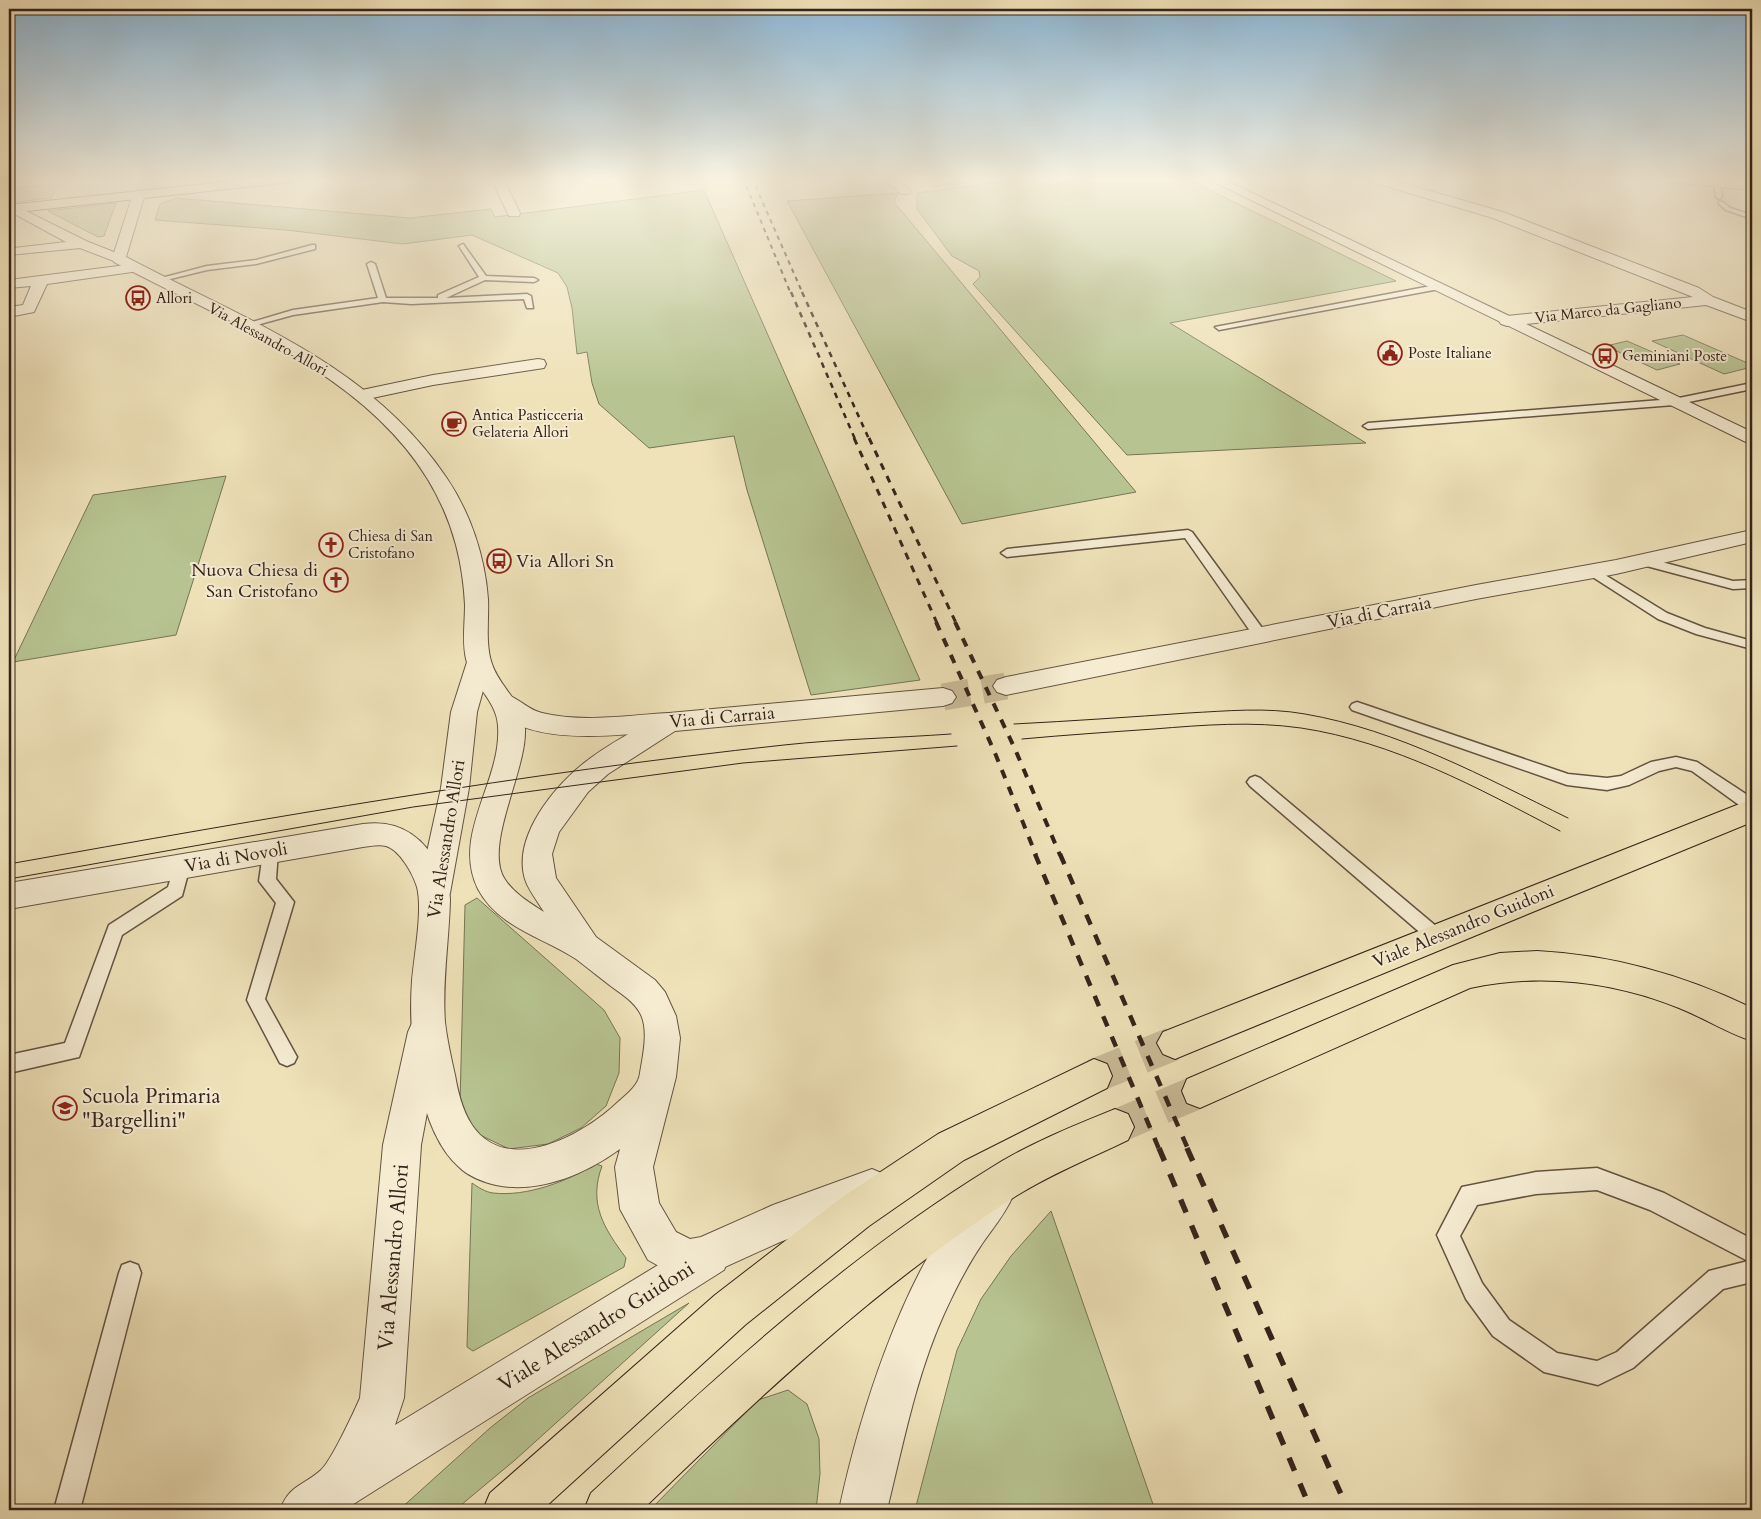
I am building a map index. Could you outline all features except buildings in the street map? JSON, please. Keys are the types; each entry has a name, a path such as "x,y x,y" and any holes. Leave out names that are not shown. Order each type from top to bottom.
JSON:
{"main road":[{"name":"Viale Alessandro Guidoni","path":"1175,1044 1752,808"},
{"path":"1200,1091 1465,975 1483,969 1522,964 1592,970 1638,980 1698,1000 1752,1025"},
{"name":"Viale Alessandro Guidoni","path":"507,1510 730,1310 855,1212 951,1147 1094,1076"},
{"path":"608,1510 715,1408 794,1338 881,1267 1004,1182 1115,1127"}],"street":[{"path":"14,252 40,249"},
{"name":"Via Alessandro Allori","path":"93,249 126,263 311,360 363,395 384,413 427,464 438,480 469,549 475,591 479,662 484,676 506,703 510,718 511,738 484,853 486,871 499,897 531,919 584,947"},
{"path":"9,284 41,280 126,263 129,249"},
{"path":"1358,249 1752,439"},
{"path":"1585,249 1694,291 1708,300 1752,317"},
{"path":"9,312 29,310 41,280"},
{"name":"Via Marco da Gagliano","path":"1508,321 1708,300"},
{"path":"363,395 433,380 538,364"},
{"name":"Via di Carraia","path":"1006,686 1644,561 1752,536"},
{"name":"Via Alessandro Allori","path":"320,1499 371,1428 382,1398 402,1145 409,1099 428,1018 434,892 455,788 464,712 479,662"},
{"name":"Via di Carraia","path":"506,703 530,719 551,723 583,725 669,722 944,697"},
{"path":"669,722 598,767 578,785 554,814 538,844 537,864 541,882 584,947 643,991 659,1016 662,1038 661,1059 634,1167 634,1181 640,1209 662,1246 675,1255 690,1259 703,1257 719,1250"},
{"name":"Via di Novoli","path":"9,896 359,836 388,835 408,847 419,860 434,892"},
{"name":"Via Alessandro Allori","path":"428,1018 440,1100 455,1136 461,1145 478,1158 501,1168 538,1166 585,1150 630,1117 654,1089"},
{"name":"Viale Alessandro Guidoni","path":"320,1499 719,1250 810,1210 906,1178"},
{"path":"863,1510 880,1438 911,1339 945,1268 985,1205 1004,1182"}],"lane":[{"path":"158,280 207,268 256,262 305,249"},
{"path":"465,249 484,278"},
{"path":"371,264 383,300"},
{"path":"433,301 484,278 534,280"},
{"path":"1219,327 1436,287"},
{"path":"246,326 293,313 383,300 433,301 527,296 530,306"},
{"path":"1368,426 1674,402 1752,386"},
{"path":"1007,553 1188,534 1260,635"},
{"path":"1644,561 1734,585 1752,584"},
{"path":"1592,571 1652,610 1673,620 1752,645"},
{"path":"1357,707 1567,779 1607,784 1624,781 1656,766 1676,762 1696,767 1752,808"},
{"path":"1255,782 1437,937"},
{"path":"270,851 267,881 285,902 256,1000 287,1057"},
{"path":"9,1064 72,1051 115,930 176,891 182,866"},
{"path":"1752,1250 1656,1201 1597,1179 1536,1183 1470,1195 1448,1235 1474,1291 1501,1328 1552,1364 1598,1373 1625,1360 1717,1279 1752,1271"},
{"path":"67,1510 130,1274"}],"green space":[{"path":"503,249 730,249 920,680 811,695 747,490 734,436 649,448 599,404 592,383 587,352 577,354 572,308 567,287 558,273"},
{"path":"813,249 933,249 1136,492 962,524"},
{"path":"947,249 1330,249 1396,281 1170,323 1366,443 1127,455 973,284 980,277 979,271 952,256"},
{"path":"1683,335 1752,365 1752,367 1724,374 1652,341"},
{"path":"1627,341 1680,364 1657,370 1606,346"},
{"path":"226,476 176,635 13,662 93,495"},
{"path":"477,898 604,1010 620,1038 619,1073 606,1106 581,1128 548,1144 509,1149 476,1133 460,1103 465,905"},
{"path":"596,1164 602,1166 597,1192 600,1215 626,1258 624,1267 473,1351 467,1347 472,1183 490,1192 520,1193 560,1182"},
{"path":"1051,1211 1155,1510 915,1510 957,1350 981,1299 1011,1256"},
{"path":"689,1303 515,1460 455,1510 399,1510 490,1428 528,1398"},
{"path":"788,1390 807,1404 819,1439 820,1474 816,1510 650,1510 758,1400"}],"tunnel":[{"path":"943,697 1006,686"},
{"path":"1094,1076 1175,1043"},
{"path":"1115,1127 1200,1091"}],"tram line":[{"path":"1014,724 1261,710 1305,714 1340,721 1407,743 1472,771 1568,818"},
{"path":"1022,739 1209,725 1246,724 1301,728 1369,744 1402,755 1467,783 1560,831"},
{"path":"9,864 396,798 590,769 805,743 951,734"},
{"path":"9,879 413,807 743,763 957,746"}],"railway":[{"path":"772,249 791,294"},
{"path":"783,249 803,294"},
{"path":"791,292 855,439"},
{"path":"802,292 869,439"},
{"path":"854,438 937,623"},
{"path":"869,438 956,623"},
{"path":"936,622 995,753 1036,855"},
{"path":"955,622 1015,749 1060,855"},
{"path":"1035,854 1159,1149"},
{"path":"1060,854 1188,1149"},
{"path":"1159,1148 1311,1510"},
{"path":"1187,1148 1348,1510"}],"place":[{"name":"Allori","path":"138,298"},
{"name":"Poste Italiane","path":"1390,353"},
{"name":"Geminiani Poste","path":"1605,356"},
{"name":"Antica Pasticceria Gelateria Allori","path":"454,424"},
{"name":"Chiesa di San Cristofano","path":"331,545"},
{"name":"Via Allori Sn","path":"499,561"},
{"name":"Nuova Chiesa di San Cristofano","path":"336,580"},
{"name":"Scuola Primaria \"Bargellini\"","path":"65,1108"}]}
